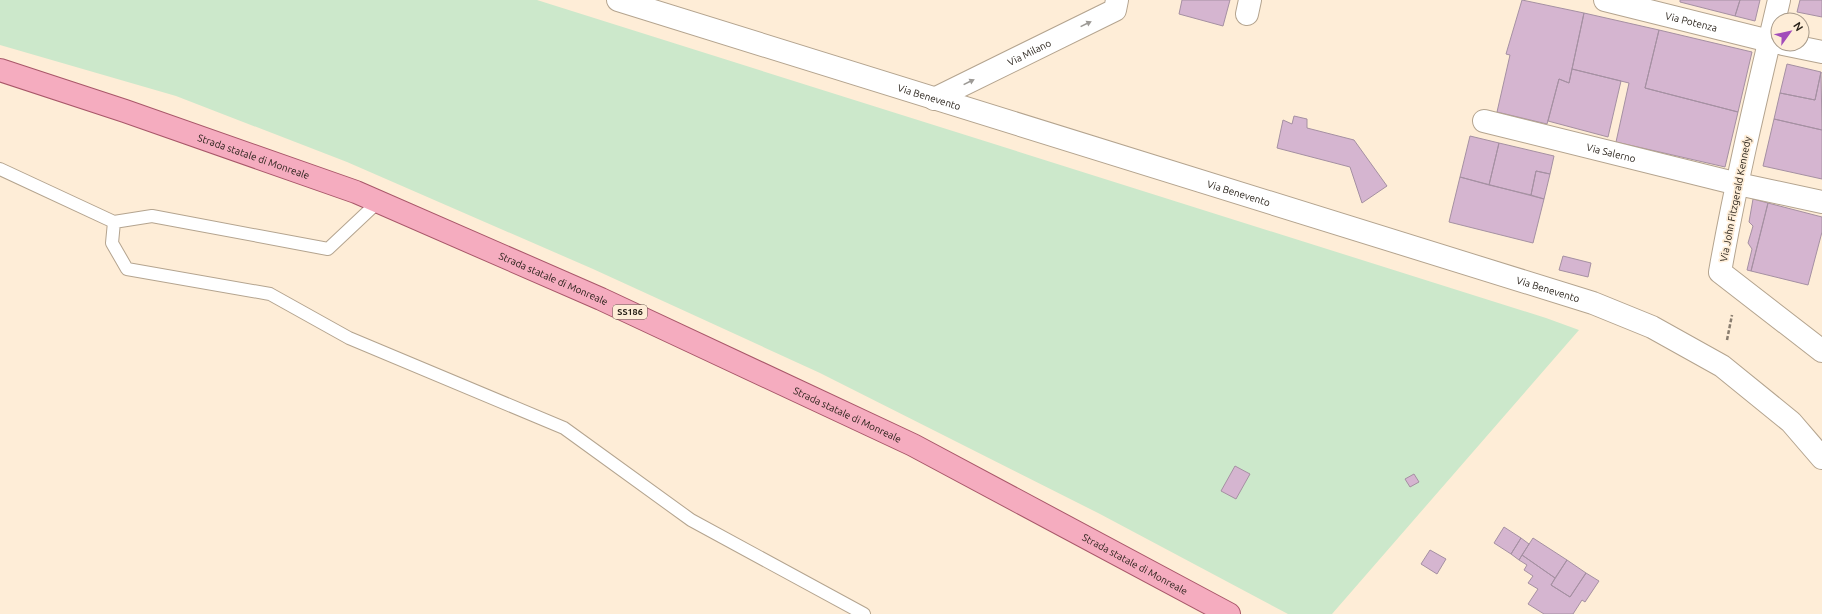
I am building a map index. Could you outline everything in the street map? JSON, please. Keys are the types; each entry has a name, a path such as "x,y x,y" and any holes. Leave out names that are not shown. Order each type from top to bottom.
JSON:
{"main road":[{"name":"Via Benevento","path":"618,0 934,100 1593,302 1652,327 1722,366 1791,422 1822,458"},
{"name":"Via Milano","path":"934,100 1115,10 1117,0"},
{"name":"Via Potenza","path":"1605,0 1770,41"},
{"name":"Via John Fitzgerald Kennedy","path":"1778,12 1779,0"},
{"name":"Via Potenza","path":"1810,50 1822,52"},
{"name":"Via John Fitzgerald Kennedy","path":"1775,52 1738,184 1720,272 1822,351"},
{"name":"Strada statale di Monreale","path":"2,71 140,116 356,192 601,299 913,445 1229,614"},
{"name":"Via Salerno","path":"1484,121 1738,184 1822,202"}],"lane":[{"path":"0,169 114,222 152,216 328,249 378,202"},
{"path":"114,222 112,243 127,269 270,294 349,338 564,428 691,520 864,614"}],"path":[{"path":"1722,366 1739,286"}],"green space":[{"path":"0,0 537,0 1546,318 1579,330 1332,614 1288,614 1100,514 820,373 593,269 347,162 176,96 0,45"}],"building":[{"path":"1182,0 1230,0 1223,26 1179,14"},
{"path":"1522,0 1584,13 1569,83 1559,79 1547,124 1497,112 1510,55 1506,54"},
{"path":"1680,0 1740,0 1735,16 1680,2"},
{"path":"1740,0 1760,0 1755,21 1735,16"},
{"path":"1800,0 1822,0 1822,17 1810,15 1810,12 1797,12"},
{"path":"1584,13 1659,30 1645,88 1738,112 1725,167 1616,142 1629,83 1572,69"},
{"path":"1659,30 1752,52 1738,112 1645,88"},
{"path":"1787,64 1821,72 1815,100 1780,93"},
{"path":"1572,69 1621,81 1608,137 1548,121 1559,79 1569,83"},
{"path":"1821,72 1822,130 1774,119 1780,93 1815,100"},
{"path":"1294,116 1307,119 1307,128 1354,140 1387,186 1362,203 1350,167 1277,148 1283,120 1292,124"},
{"path":"1774,119 1822,130 1822,179 1763,166"},
{"path":"1470,136 1499,143 1489,185 1460,177"},
{"path":"1499,143 1554,156 1550,174 1536,171 1531,195 1489,185"},
{"path":"1536,171 1550,174 1544,199 1531,195"},
{"path":"1460,177 1544,199 1533,243 1449,222"},
{"path":"1753,199 1768,203 1751,271 1747,270 1752,249 1748,243 1753,226 1749,222"},
{"path":"1768,203 1822,217 1822,232 1808,285 1751,271"},
{"path":"1563,256 1591,263 1588,277 1559,270"},
{"path":"1235,466 1250,474 1236,499 1221,491"},
{"path":"1414,474 1419,482 1410,487 1405,479"},
{"path":"1504,527 1521,538 1511,554 1494,543"},
{"path":"1521,538 1529,544 1519,560 1511,554"},
{"path":"1533,538 1567,560 1555,578 1522,555"},
{"path":"1430,550 1446,559 1437,574 1421,564"},
{"path":"1522,555 1555,578 1551,585 1570,597 1586,573 1599,581 1585,602 1582,600 1573,614 1544,614 1528,604 1538,589 1528,583 1533,576 1524,570 1527,565 1519,560"},
{"path":"1567,560 1586,573 1570,597 1551,585"}]}
